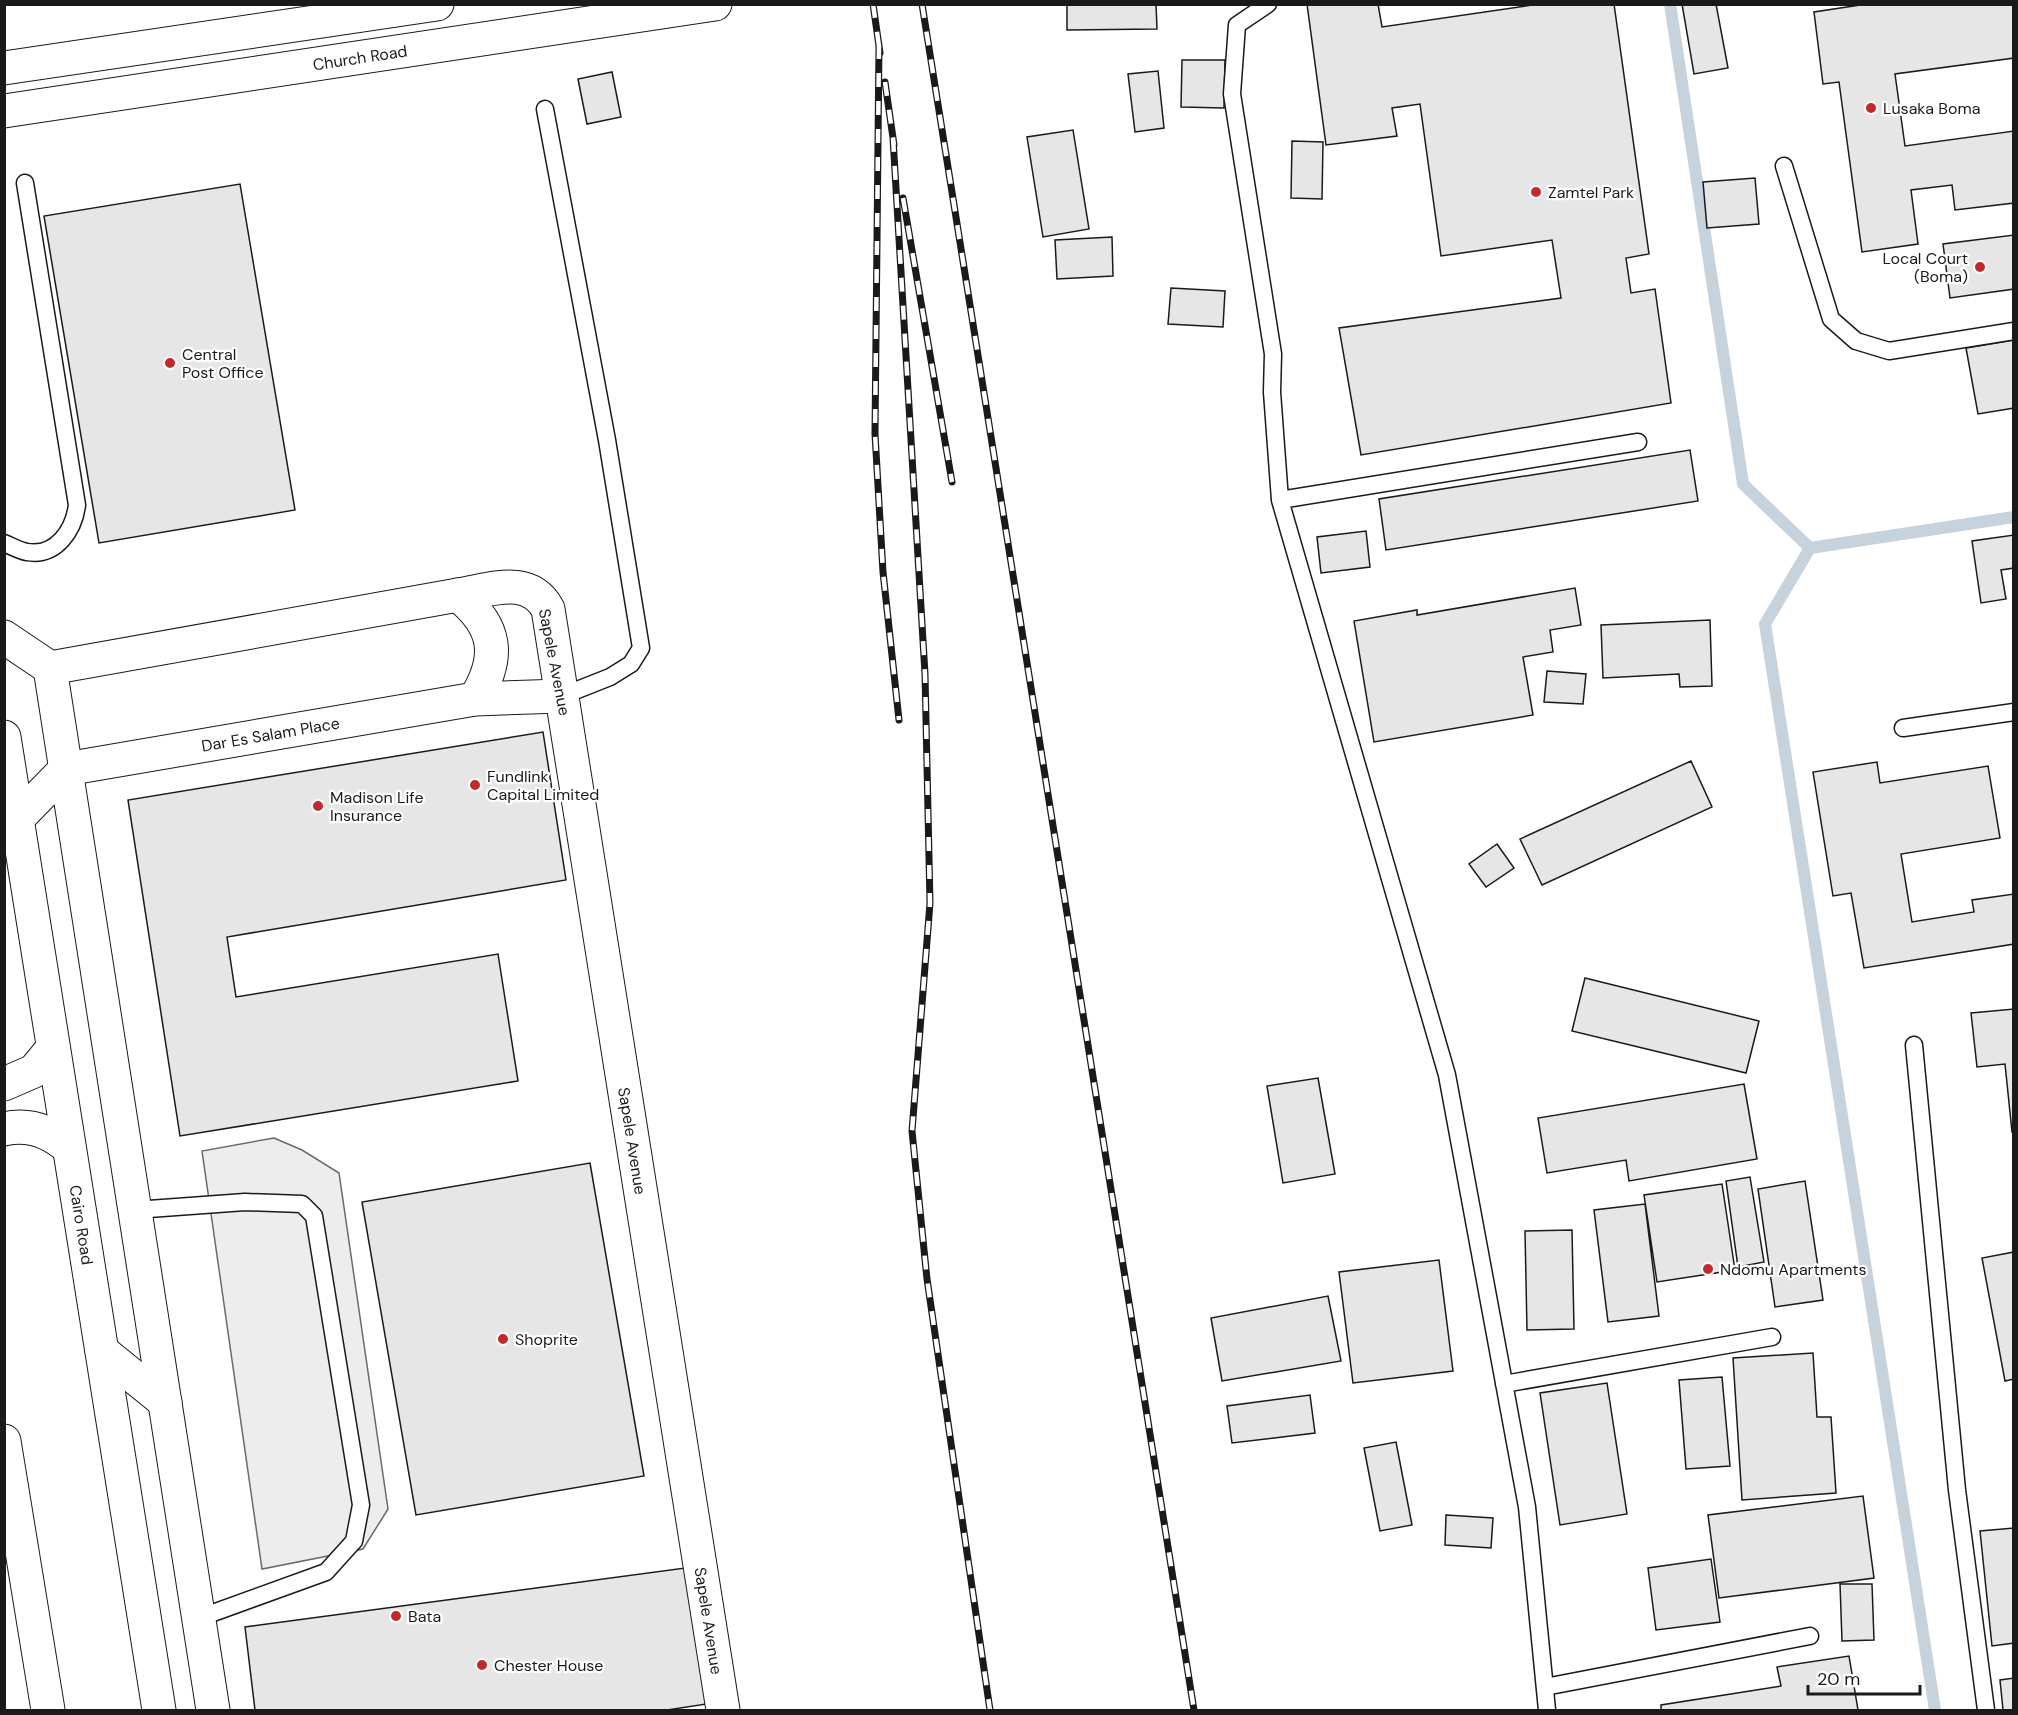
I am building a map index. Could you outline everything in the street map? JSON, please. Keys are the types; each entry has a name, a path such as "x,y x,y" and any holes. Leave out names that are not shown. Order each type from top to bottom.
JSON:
{"street":[{"path":"4,68 437,4"},
{"name":"Church Road","path":"4,111 715,4"},
{"name":"Sapele Avenue","path":"458,595 520,586 540,595 548,609 723,1710"},
{"path":"4,637 50,668 458,595 476,610 489,631 493,654 488,678 475,699"},
{"path":"50,668 213,1710"},
{"name":"Dar Es Salam Place","path":"66,769 475,699 562,696"},
{"name":"Cairo Road","path":"4,737 159,1710"},
{"path":"18,818 66,769"},
{"path":"4,1084 34,1071 53,1048"},
{"path":"4,1129 13,1127 44,1131 69,1148"},
{"path":"102,1351 165,1402"},
{"path":"4,1441 48,1710"}],"lane":[{"path":"1268,4 1237,25 1232,94 1273,354 1272,392 1280,500 1447,1075 1527,1507 1547,1710"},
{"path":"545,109 607,440 641,648 632,664 610,677 562,696"},
{"path":"1784,166 1831,319 1856,341 1890,351 2013,331"},
{"path":"4,543 27,552 42,551 57,545 68,534 75,520 78,505 25,183"},
{"path":"1280,500 1638,442"},
{"path":"1903,728 2013,712"},
{"path":"1914,1045 1957,1490 1986,1710"},
{"path":"135,1210 245,1202 302,1204 314,1216 361,1504 354,1541 326,1572 199,1618"},
{"path":"1504,1384 1772,1337"},
{"path":"1545,1687 1810,1636"}],"shaded area":[{"path":"274,1138 302,1150 339,1173 388,1509 363,1549 262,1569 202,1151"}],"building":[{"path":"1067,4 1156,4 1157,29 1067,30"},
{"name":"Zamtel Park","path":"1307,4 1378,4 1382,27 1539,4 1614,4 1649,254 1626,258 1631,293 1655,289 1671,403 1361,455 1339,328 1561,298 1552,240 1441,256 1420,104 1392,108 1397,136 1326,145"},
{"path":"1682,4 1716,4 1728,68 1694,74"},
{"name":"Lusaka Boma","path":"1867,4 2014,4 2014,58 1895,74 1905,146 2014,131 2014,203 1955,210 1952,185 1911,190 1918,244 1862,252 1839,82 1823,84 1814,12"},
{"path":"1182,60 1225,60 1224,108 1181,107"},
{"path":"1158,71 1164,128 1135,132 1128,74"},
{"path":"612,72 621,117 587,124 578,79"},
{"path":"1073,130 1089,229 1043,237 1027,137"},
{"path":"1292,141 1323,142 1322,199 1291,198"},
{"path":"1755,178 1759,224 1707,228 1703,182"},
{"name":"Central Post Office","path":"240,184 295,510 99,543 44,216"},
{"name":"Local Court (Boma)","path":"2014,235 2014,289 1950,298 1943,244"},
{"path":"1112,237 1113,276 1057,279 1055,240"},
{"path":"1171,288 1225,291 1223,327 1168,324"},
{"path":"2014,340 2014,408 1978,414 1966,348"},
{"path":"1690,450 1698,501 1386,550 1379,499"},
{"path":"1366,531 1370,567 1321,573 1317,537"},
{"path":"2014,535 2014,568 2001,570 2006,599 1981,603 1972,541"},
{"path":"1575,588 1581,625 1550,630 1553,652 1523,657 1533,715 1374,742 1354,621 1417,610 1417,615"},
{"path":"1710,620 1712,686 1680,687 1679,674 1603,678 1601,625"},
{"path":"1547,671 1586,674 1583,704 1544,702"},
{"path":"543,732 566,880 227,937 236,997 498,954 518,1081 180,1136 128,800"},
{"path":"1691,761 1712,807 1542,885 1520,839"},
{"path":"1877,762 1880,783 1988,766 2000,838 1901,854 1912,922 1974,912 1972,900 2014,894 2014,944 1864,968 1851,893 1833,896 1813,772"},
{"path":"1497,844 1514,868 1486,887 1469,864"},
{"path":"1585,978 1759,1021 1746,1073 1572,1031"},
{"path":"2014,1009 2014,1132 2012,1132 2005,1064 1977,1067 1971,1013"},
{"path":"1318,1078 1335,1174 1283,1183 1267,1086"},
{"path":"1744,1084 1757,1159 1629,1181 1626,1160 1547,1173 1538,1118"},
{"name":"Shoprite","path":"590,1163 644,1476 416,1515 362,1202"},
{"path":"1750,1177 1764,1262 1738,1267 1726,1181"},
{"path":"1805,1181 1823,1300 1775,1307 1758,1189"},
{"path":"1722,1184 1735,1270 1657,1282 1644,1195"},
{"path":"1645,1204 1659,1316 1608,1322 1594,1210"},
{"path":"1572,1230 1574,1329 1527,1330 1525,1231"},
{"path":"2014,1252 2014,1379 2005,1381 1982,1258"},
{"path":"1439,1260 1453,1371 1353,1383 1339,1272"},
{"path":"1328,1296 1341,1361 1222,1381 1211,1318"},
{"path":"1813,1353 1817,1417 1831,1417 1836,1493 1742,1500 1733,1358"},
{"path":"1722,1377 1730,1466 1686,1469 1679,1380"},
{"path":"1607,1383 1627,1514 1560,1525 1540,1393"},
{"path":"1310,1395 1315,1433 1232,1443 1227,1406"},
{"path":"1396,1442 1412,1525 1380,1531 1364,1448"},
{"path":"1863,1496 1874,1578 1719,1598 1708,1515"},
{"path":"1446,1515 1493,1518 1491,1548 1445,1545"},
{"path":"2014,1528 2014,1643 1992,1646 1980,1531"},
{"path":"1711,1559 1720,1622 1656,1630 1648,1568"},
{"name":"Chester House","path":"685,1568 720,1702 667,1710 255,1710 245,1627"},
{"path":"1840,1584 1872,1584 1874,1640 1842,1641"},
{"path":"1849,1656 1858,1710 1661,1710 1661,1705 1781,1686 1777,1667"},
{"path":"2014,1678 2014,1710 2003,1710 2000,1680"}],"waterway":[{"path":"1670,4 1743,484 1810,548 1765,624 1935,1710"},
{"path":"1810,548 2014,517"}],"railway":[{"path":"873,4 880,53"},
{"path":"922,4 1194,1710"},
{"path":"879,45 875,434 883,572 899,720"},
{"path":"885,82 894,145"},
{"path":"893,138 925,674 930,903 912,1131 927,1279 990,1710"},
{"path":"903,198 952,482"}],"place":[{"name":"Lusaka Boma","path":"1871,108"},
{"name":"Zamtel Park","path":"1536,192"},
{"name":"Local Court (Boma)","path":"1980,267"},
{"name":"Central Post Office","path":"170,363"},
{"name":"Fundlink Capital Limited","path":"475,785"},
{"name":"Madison Life Insurance","path":"318,806"},
{"name":"Ndomu Apartments","path":"1708,1269"},
{"name":"Shoprite","path":"503,1339"},
{"name":"Bata","path":"396,1616"},
{"name":"Chester House","path":"482,1665"}]}
